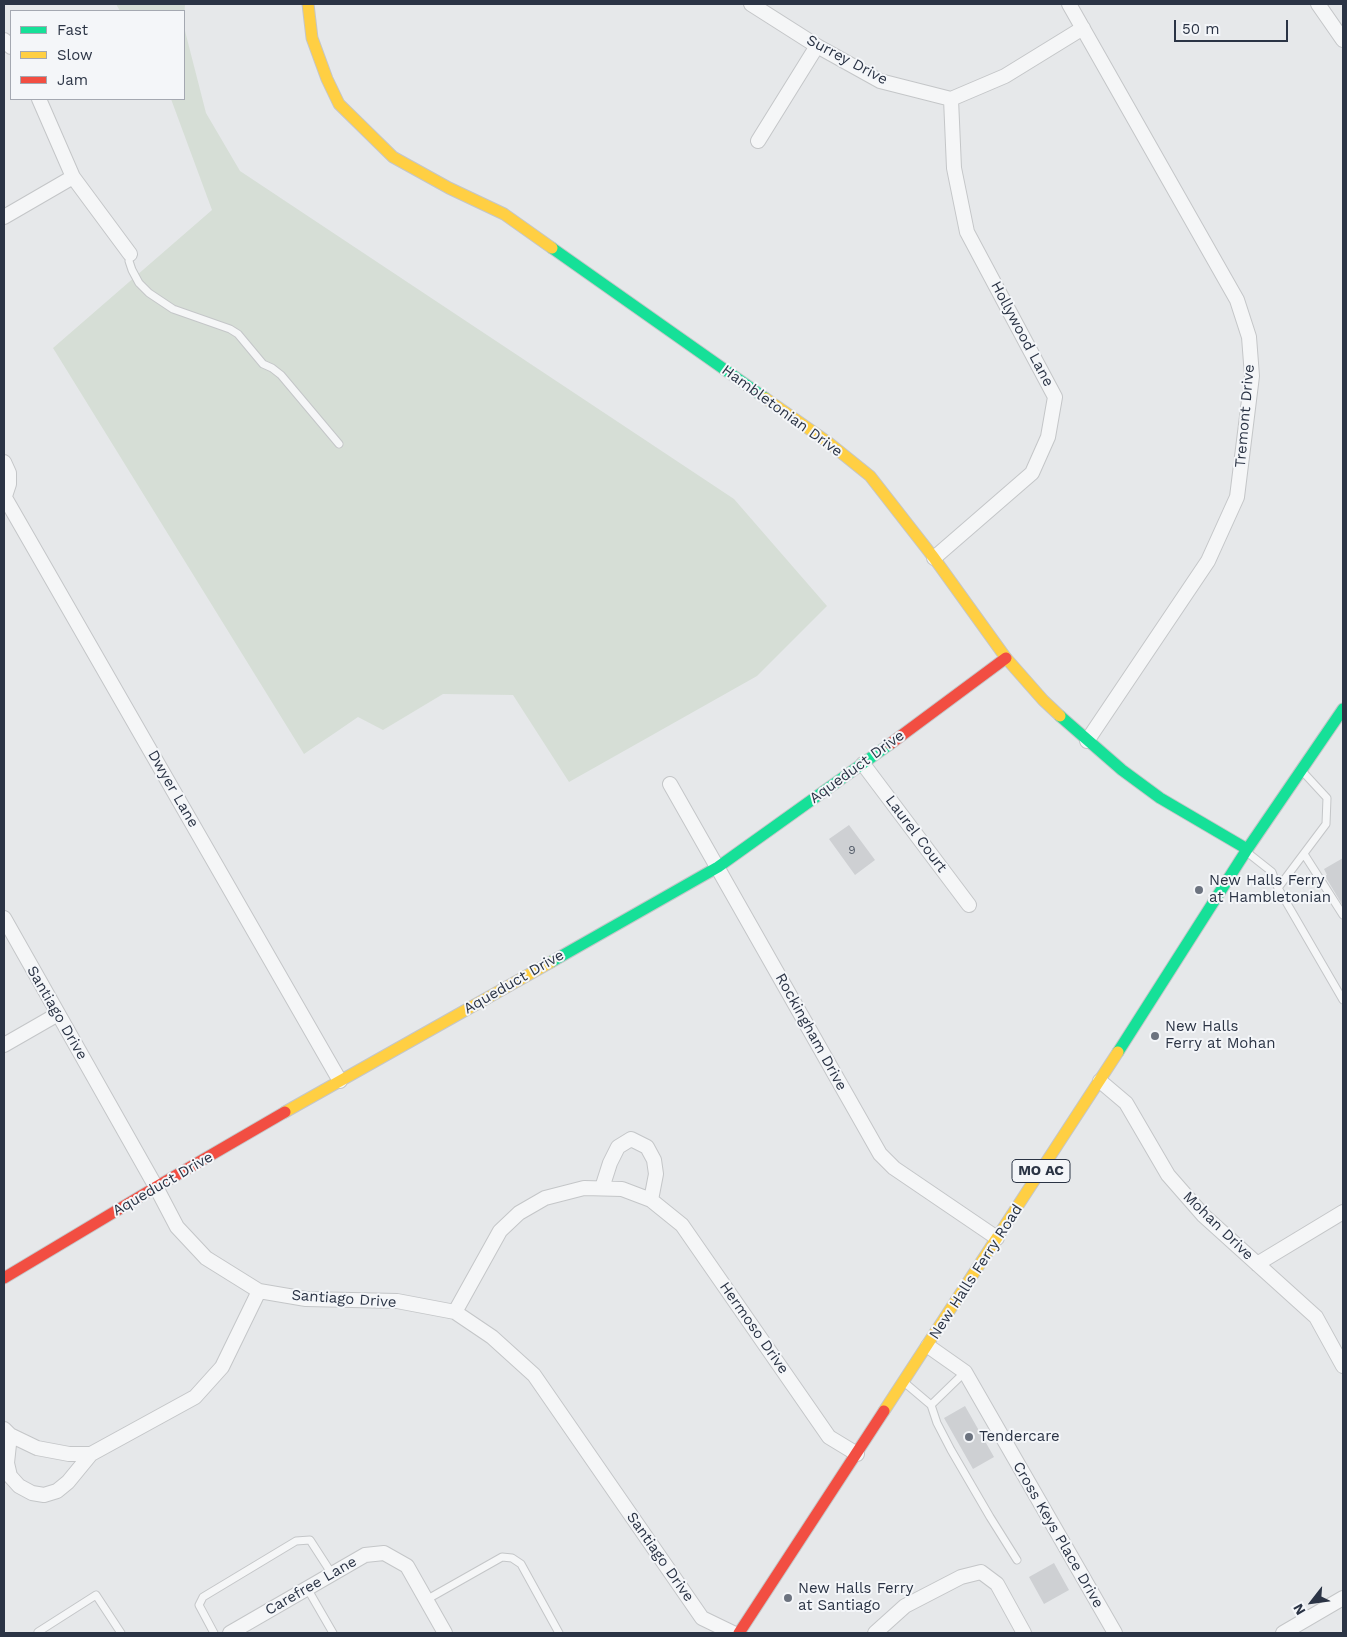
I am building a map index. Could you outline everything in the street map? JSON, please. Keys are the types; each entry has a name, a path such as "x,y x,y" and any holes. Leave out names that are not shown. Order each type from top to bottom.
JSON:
{"street":[{"name":"Hambletonian Drive","path":"308,4 312,38 327,79 339,104 393,157 449,188 504,214 829,443 870,476 934,558 1006,658 1043,700 1087,741 1122,770 1160,798 1246,850"},
{"name":"Surrey Drive","path":"751,4 817,46 880,81 951,99"},
{"name":"Tremont Drive","path":"1069,4 1237,300 1248,337 1252,376 1237,497 1208,562 1087,741"},
{"path":"1318,4 1343,40"},
{"path":"951,99 1005,76 1083,28"},
{"path":"758,141 817,46"},
{"name":"Hollywood Lane","path":"934,558 1032,473 1048,437 1055,397 967,232 954,168 951,99"},
{"path":"39,100 73,177 130,254"},
{"path":"4,217 73,177"},
{"name":"Dwyer Lane","path":"4,462 9,473 9,484 4,496 340,1081"},
{"name":"Aqueduct Drive","path":"4,1278 156,1187 340,1081 718,867 863,764 1006,658"},
{"name":"New Halls Ferry Road","path":"739,1633 1100,1081 1246,850 1301,770 1334,729 1343,709"},
{"name":"Laurel Court","path":"863,764 969,904"},
{"name":"Rockingham Drive","path":"670,784 880,1154 894,1168 998,1238"},
{"name":"Santiago Drive","path":"4,918 177,1227 206,1258 259,1291 306,1299 396,1302 455,1312 492,1336 534,1375 702,1618 733,1633"},
{"path":"4,1045 58,1014"},
{"name":"Mohan Drive","path":"1100,1081 1126,1103 1168,1175 1197,1209 1316,1317 1343,1366"},
{"path":"602,1188 618,1146 631,1139 647,1147 654,1160 656,1174 651,1200"},
{"name":"Hermoso Drive","path":"455,1312 500,1232 519,1213 545,1198 584,1188 622,1189 651,1200 682,1225 830,1437 857,1454"},
{"path":"1257,1264 1343,1212"},
{"path":"91,1454 69,1454 37,1448 7,1432 7,1463 10,1476 19,1486 32,1493 44,1495 56,1490 68,1482 91,1454 195,1397 222,1367 259,1291"},
{"name":"Cross Keys Place Drive","path":"928,1346 965,1372 1115,1633"},
{"name":"Carefree Lane","path":"233,1632 365,1555 384,1553 407,1566 446,1633"},
{"path":"875,1633 905,1606 961,1577 981,1572 997,1584 1024,1633"},
{"path":"1283,1633 1343,1598"}],"lane":[{"path":"130,254 129,261 132,270 139,283 149,293 173,309 230,329 238,334 262,364 272,368 281,375 339,444"},
{"path":"1278,888 1326,824 1327,798 1301,770"},
{"path":"1246,850 1272,872 1278,888 1343,1000"},
{"path":"1304,854 1343,915"},
{"path":"931,1405 965,1372"},
{"path":"904,1382 931,1405 937,1423 951,1450 1017,1560"},
{"path":"214,1633 199,1605 203,1596 296,1541 310,1540 332,1574"},
{"path":"426,1600 502,1557 512,1558 521,1564 559,1633"},
{"path":"307,1588 333,1633"},
{"path":"38,1632 96,1595 121,1633"}],"shaded area":[{"path":"116,4 185,4 185,10 119,10"},
{"path":"185,31 206,113 240,171 734,499 827,606 757,676 569,782 513,695 443,694 383,730 358,717 304,754 53,348 212,210 171,100 185,100"}],"building":[{"path":"849,825 875,860 855,875 829,839"},
{"path":"1343,858 1343,906 1325,876 1327,875 1324,869"},
{"name":"Tendercare","path":"965,1406 994,1457 973,1469 944,1418"},
{"path":"1054,1563 1069,1590 1044,1604 1029,1577"}],"traffic: fast":[{"path":"552,248 765,398"},
{"path":"1118,1052 1246,851 1343,709"},
{"path":"1060,716 1122,770 1160,798 1247,849"},
{"path":"551,962 718,867 890,744"}],"traffic: slow":[{"path":"308,4 312,38 327,79 339,104 393,157 449,188 504,214 552,248"},
{"path":"765,398 829,443 870,476 934,558 1006,658 1043,700 1060,716"},
{"path":"285,1112 551,962"},
{"path":"884,1411 1118,1052"}],"traffic: jam":[{"path":"890,744 1006,658"},
{"path":"4,1278 285,1112"},
{"path":"739,1633 884,1411"}],"place":[{"name":"New Halls Ferry at Hambletonian","path":"1199,890"},
{"name":"New Halls Ferry at Mohan","path":"1155,1036"},
{"name":"Tendercare","path":"969,1437"},
{"name":"New Halls Ferry at Santiago","path":"788,1598"}]}
